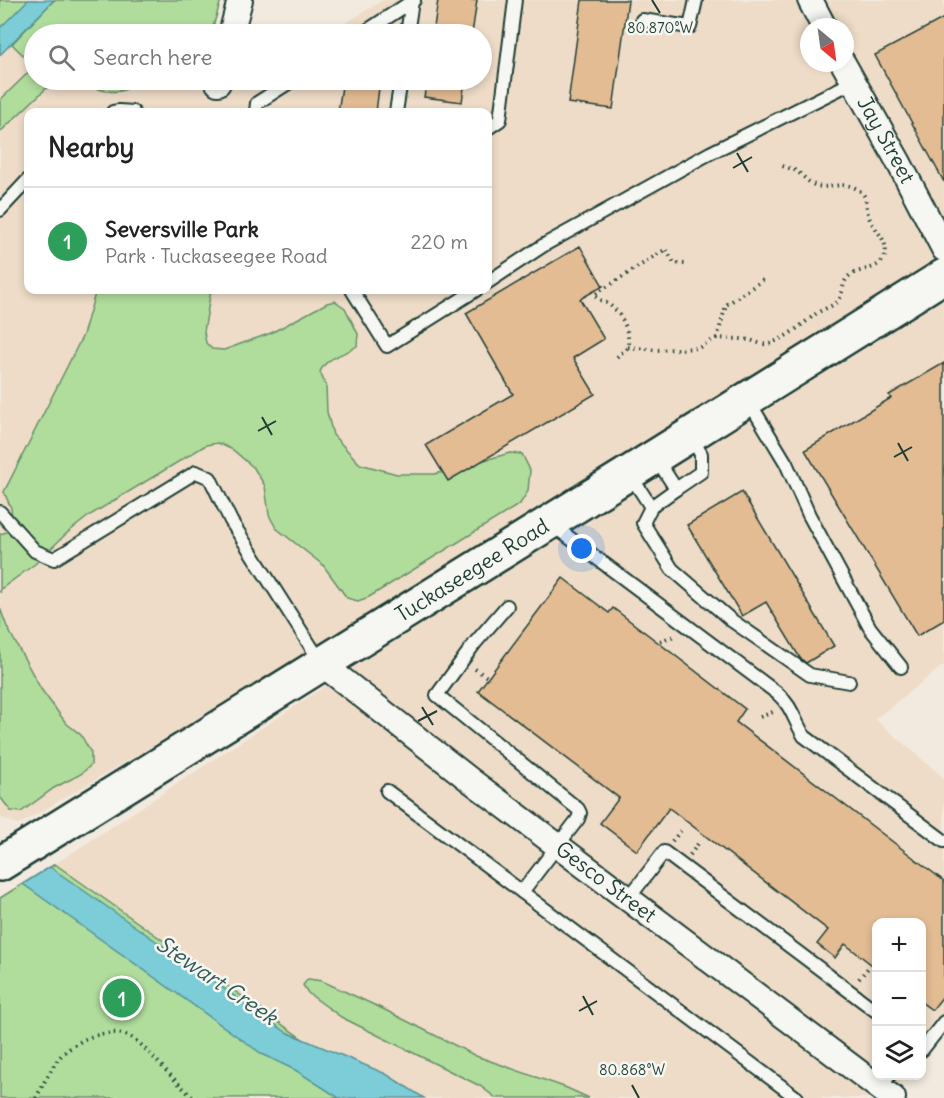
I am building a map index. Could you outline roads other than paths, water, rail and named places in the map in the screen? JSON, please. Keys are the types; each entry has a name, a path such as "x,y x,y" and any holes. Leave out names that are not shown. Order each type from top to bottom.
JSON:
{"main road":[{"name":"Tuckaseegee Road","path":"0,864 944,276"}],"street":[{"path":"234,24 240,0"},
{"path":"810,0 819,18"},
{"name":"Jay Street","path":"848,73 944,249"},
{"name":"Gesco Street","path":"322,664 557,846 888,1087"}],"lane":[{"path":"492,125 500,120 515,0"},
{"path":"642,20 690,27 696,0"},
{"path":"377,24 413,1"},
{"path":"409,24 413,1"},
{"path":"492,279 544,245 848,73"},
{"path":"256,108 257,103 277,90"},
{"path":"397,108 399,90"},
{"path":"0,210 24,184"},
{"path":"354,294 387,346 470,294"},
{"path":"748,399 786,463 809,515 870,628 901,667"},
{"path":"690,436 701,454 702,472 651,507 643,523 672,569 731,620 810,675 849,682"},
{"path":"642,465 676,489"},
{"path":"642,465 651,507"},
{"path":"0,512 35,551 54,559 196,472 210,478 231,521 322,664"},
{"path":"550,523 777,693 789,706 804,736 944,841"},
{"path":"507,606 475,643 436,695 578,809 580,813 578,819 522,892"},
{"path":"387,791 797,1098"},
{"path":"628,899 664,852 872,1008"},
{"path":"926,1043 944,1022"}],"water":[{"path":"28,0 54,0 30,24 24,24 24,31 0,55 0,28"},
{"path":"50,867 286,1032 386,1074 424,1098 339,1098 297,1071 262,1054 23,884"}],"place":[{"name":"Seversville Park","path":"122,998"}],"water label":[{"name":"Stewart Creek","path":"217,980"}]}
